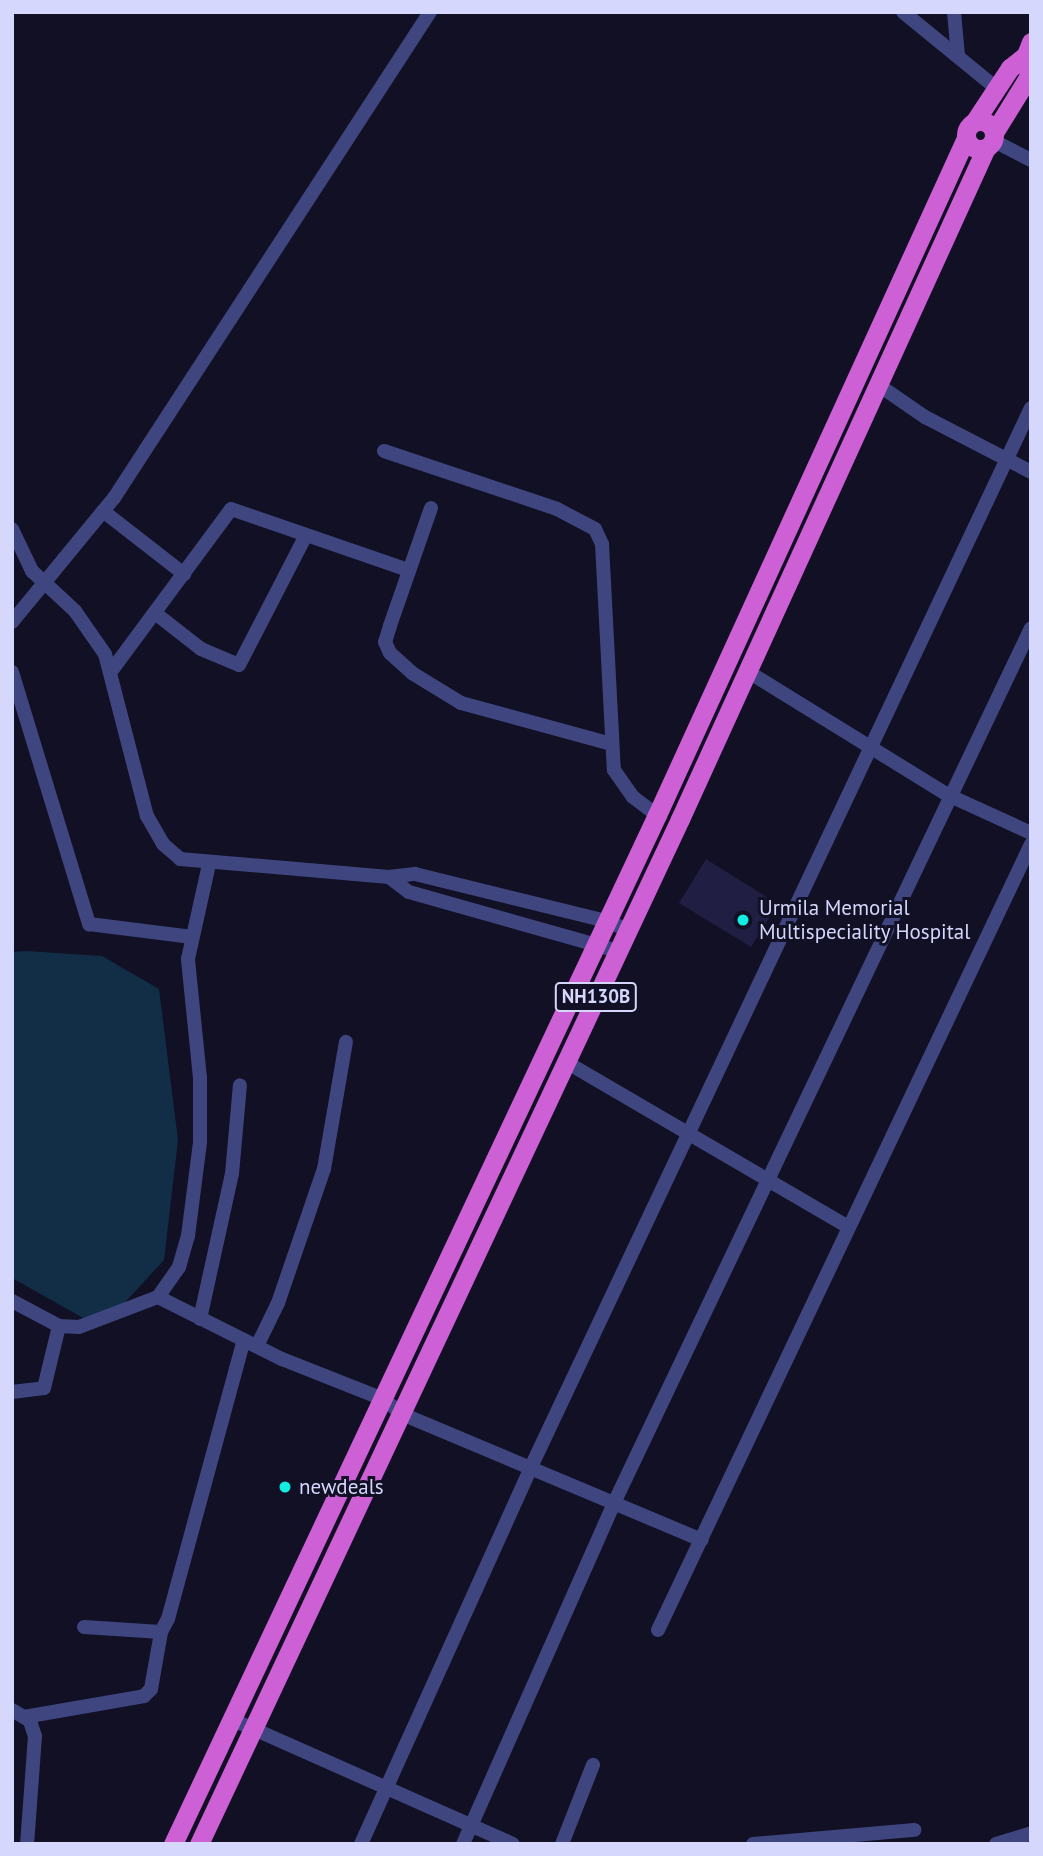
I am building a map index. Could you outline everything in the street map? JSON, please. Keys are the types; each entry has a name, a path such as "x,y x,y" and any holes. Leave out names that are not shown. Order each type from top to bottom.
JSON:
{"highway":[{"name":"NH130B","path":"173,1844 657,815 971,130 995,87 1029,48"},
{"name":"NH130B","path":"199,1844 618,951 991,140 1030,76 1029,48"},
{"path":"971,130 989,123 991,140"}],"street":[{"path":"15,615 44,584 103,511 430,12"},
{"path":"902,12 995,87"},
{"path":"954,12 958,56"},
{"path":"991,140 1031,160"},
{"path":"880,386 1006,462 1031,471"},
{"path":"361,1844 531,1467 1031,408"},
{"path":"384,451 556,509 595,530 601,544 612,744 620,782 657,815"},
{"path":"430,508 385,642 398,663 461,703 612,744"},
{"path":"112,670 231,509 305,537 408,570"},
{"path":"103,511 184,574"},
{"path":"12,529 22,554 44,584 85,624 112,670 153,831 180,859 209,864 388,877 415,874 607,921 627,930"},
{"path":"155,613 201,649 239,666 305,537"},
{"path":"463,1844 614,1503 948,795 1031,628"},
{"path":"747,671 948,795 1031,833"},
{"path":"12,672 89,924 192,937"},
{"path":"657,1630 1031,844"},
{"path":"12,1301 59,1326 79,1327 158,1297 179,1267 188,1236 200,1142 200,1078 187,989 192,937 209,864"},
{"path":"388,877 409,892 618,951"},
{"path":"27,1844 35,1736 18,1713 144,1696 151,1689 161,1632 168,1619 251,1343 282,1292 324,1169 346,1042"},
{"path":"566,1062 848,1227"},
{"path":"200,1319 232,1174 240,1085"},
{"path":"158,1297 251,1343 383,1399 402,1414 702,1540"},
{"path":"12,1392 44,1388 59,1326"},
{"path":"84,1627 161,1632"},
{"path":"231,1719 513,1844"},
{"path":"562,1844 593,1765"},
{"path":"753,1844 914,1830"},
{"path":"996,1844 1031,1833"}],"water":[{"path":"12,952 102,956 159,989 178,1140 164,1260 119,1309 85,1319 12,1278"}],"building":[{"path":"706,859 778,904 751,947 679,903"}],"place":[{"name":"Urmila Memorial Multispeciality Hospital","path":"743,920"},
{"name":"newdeals","path":"285,1487"}]}
